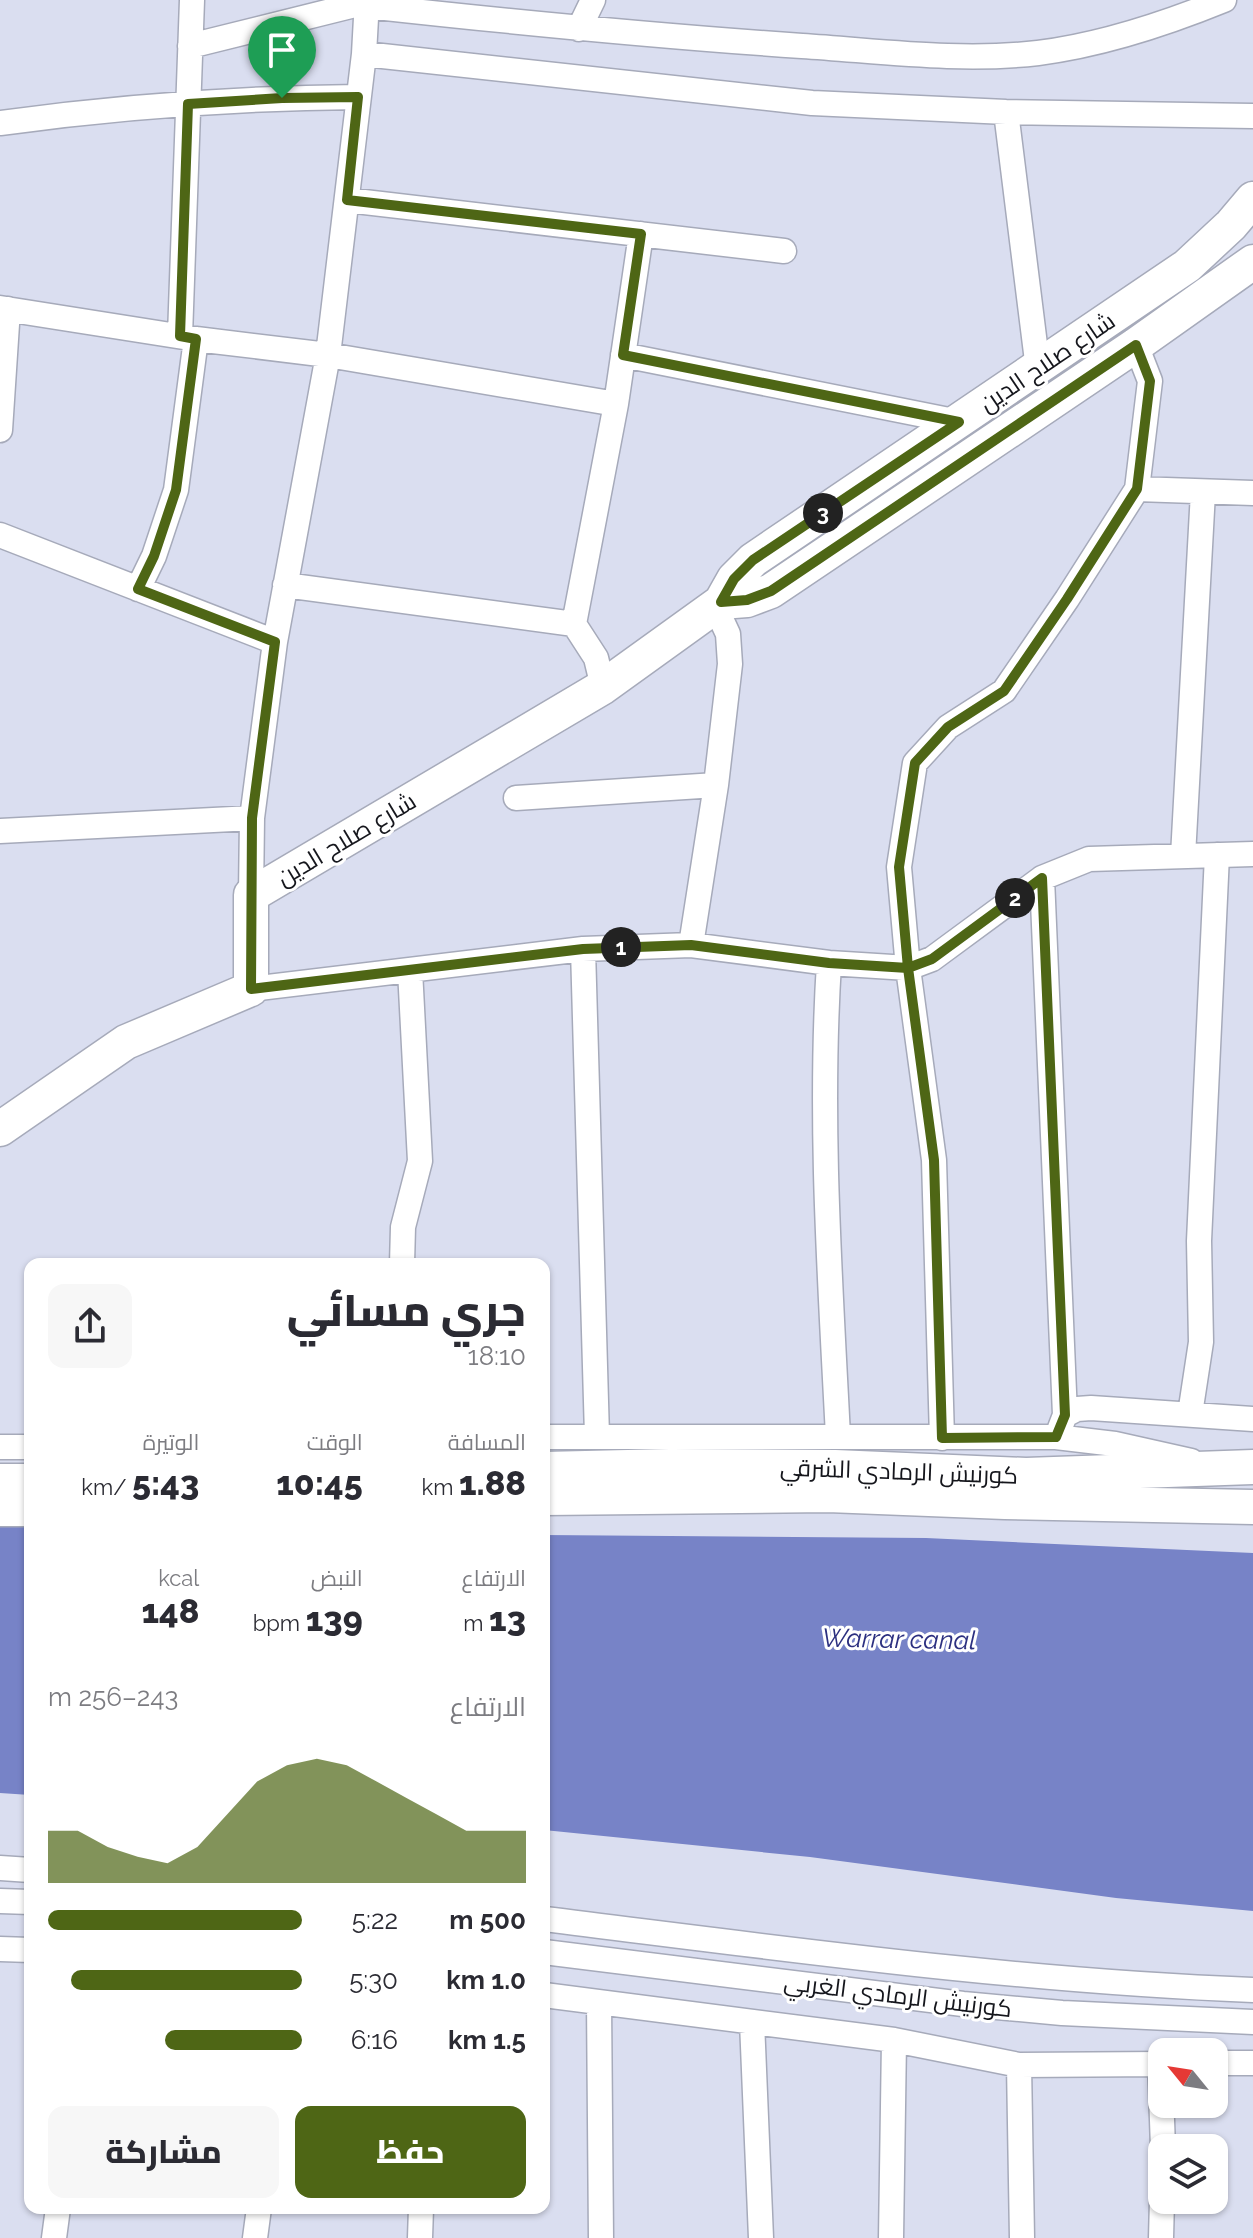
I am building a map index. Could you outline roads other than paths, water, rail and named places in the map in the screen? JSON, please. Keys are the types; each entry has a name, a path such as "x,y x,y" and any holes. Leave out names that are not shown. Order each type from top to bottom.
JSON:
{"street":[{"path":"138,589 154,556 176,490 188,338 188,95 192,0"},
{"path":"579,29 593,0"},
{"path":"190,52 367,5 579,29 945,58 993,57 1088,44 1134,32 1224,0"},
{"path":"251,895 252,818 275,642 328,355 365,47 367,5"},
{"path":"365,47 812,103 1006,112 1253,116"},
{"path":"0,123 188,95 358,97"},
{"path":"1006,112 1038,369"},
{"name":"شارع صلاح الدين","path":"251,989 251,895 603,687 718,604 734,579 753,560 1187,266 1231,225 1253,199"},
{"path":"347,200 784,251"},
{"path":"603,687 596,658 574,624 616,404 641,234"},
{"name":"شارع صلاح الدين","path":"718,604 747,600 771,591 1136,345 1253,262"},
{"path":"0,430 4,308 188,338 328,355 616,404"},
{"path":"942,1438 934,1160 908,968 899,867 915,763 948,727 1004,691 1137,489 1150,381 1136,345"},
{"path":"623,355 959,422"},
{"path":"1137,489 1253,493"},
{"path":"1183,856 1203,492"},
{"path":"0,535 275,642"},
{"path":"285,585 574,624"},
{"path":"691,945 716,785 730,649 718,604"},
{"path":"516,798 716,785"},
{"path":"0,831 252,818"},
{"path":"0,1129 126,1042 251,989 583,949 691,945 829,963 908,968 932,959 1042,878 1089,859 1253,854"},
{"path":"1190,1414 1201,1342 1199,1241 1217,855"},
{"path":"1042,878 1060,1426"},
{"path":"583,949 597,1436"},
{"path":"829,963 823,1047 824,1139 838,1436"},
{"path":"402,1258 403,1227 420,1161 410,970"},
{"path":"1060,1426 1077,1409 1091,1408 1253,1419"},
{"path":"550,1437 942,1438 1060,1426 1217,1468"},
{"path":"0,1447 24,1447"},
{"name":"كورنيش الرمادي الشرقي","path":"550,1469 835,1467 1026,1475 1253,1467"},
{"path":"0,1481 24,1481"},
{"name":"كورنيش الرمادي الشرقي","path":"550,1498 828,1495 1253,1507"},
{"path":"0,1509 24,1509"},
{"path":"0,1868 24,1870"},
{"path":"0,1901 24,1902"},
{"name":"كورنيش الرمادي الغربي","path":"550,1920 1062,1980 1253,1990"},
{"path":"0,1949 24,1950"},
{"path":"801,1984 804,1951"},
{"name":"كورنيش الرمادي الغربي","path":"550,1953 1062,2013 1253,2022"},
{"path":"550,1996 894,2040 1019,2065 1148,2064"},
{"path":"599,2002 601,2238"},
{"path":"752,2022 761,2238"},
{"path":"891,2238 894,2040"},
{"path":"1228,2063 1253,2063"},
{"path":"1019,2065 1022,2238"},
{"path":"54,2238 57,2214"},
{"path":"255,2238 258,2214"},
{"path":"420,2238 421,2214"},
{"path":"1161,2238 1162,2214"}],"water":[{"path":"0,1525 24,1525 24,1795 0,1793"},
{"name":"Warrar canal","path":"550,1535 926,1538 1253,1553 1253,1911 1116,1898 810,1857 550,1831"}]}
